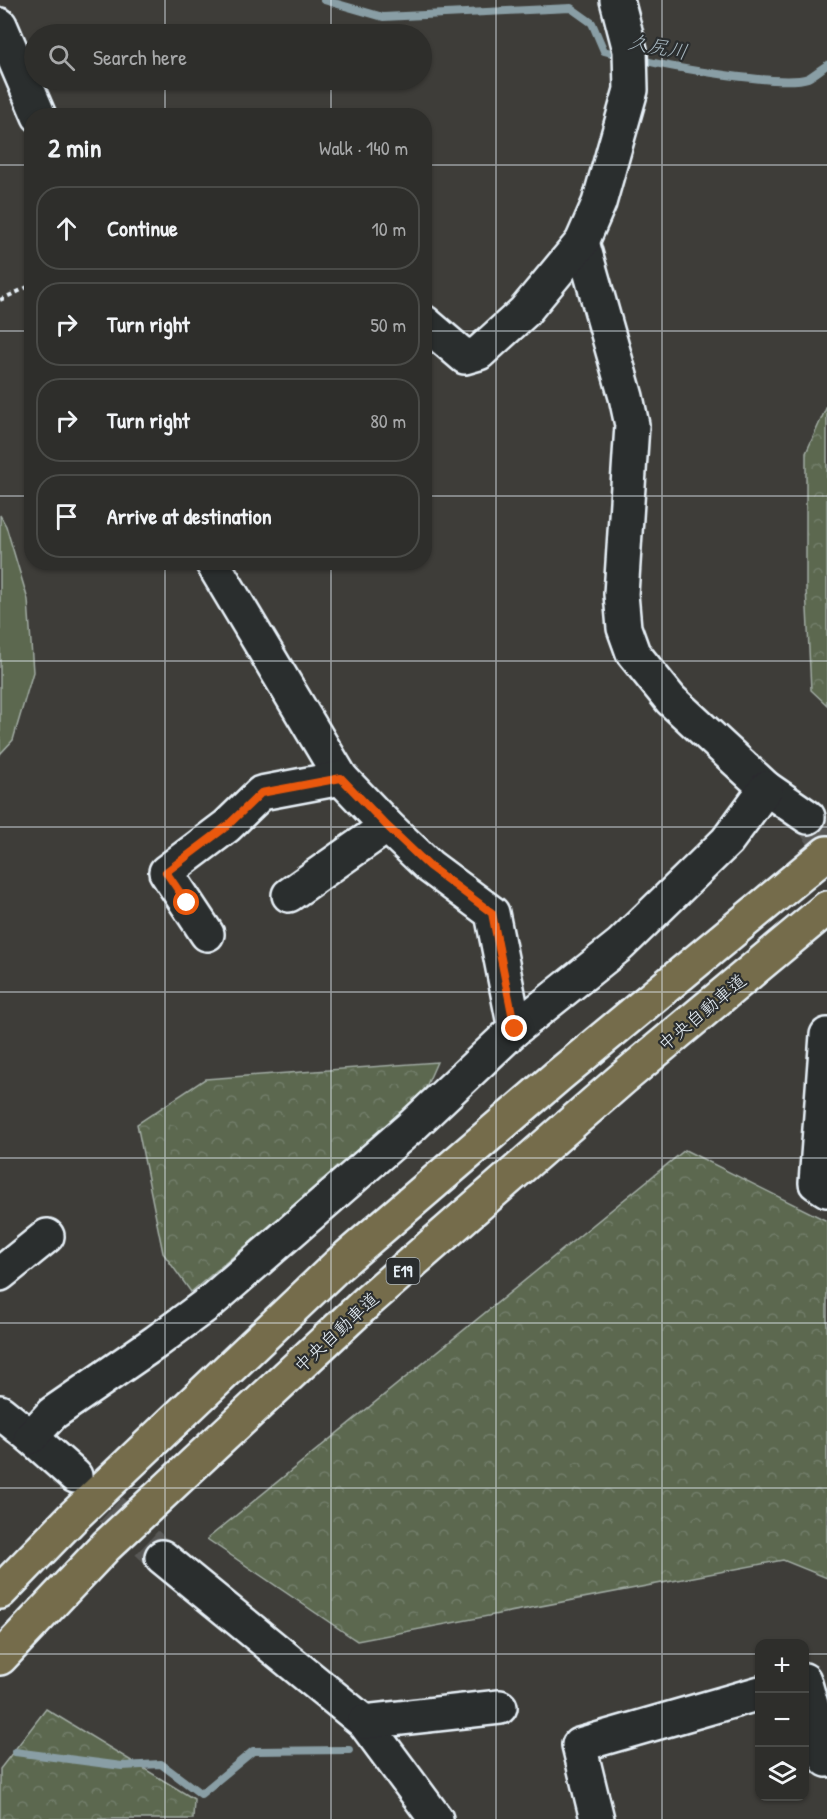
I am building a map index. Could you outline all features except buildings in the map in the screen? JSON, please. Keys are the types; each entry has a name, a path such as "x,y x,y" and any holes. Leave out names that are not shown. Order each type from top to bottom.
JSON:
{"highway":[{"name":"E19","path":"0,1592 74,1516 338,1265 560,1075 827,853"},
{"name":"中央自動車道","path":"0,1658 106,1546 368,1301 622,1079 827,908"}],"street":[{"path":"432,329 465,357 479,353 524,312 582,242 599,203 631,90 630,50 617,0"},
{"path":"0,25 24,81"},
{"path":"28,90 36,108"},
{"path":"582,242 632,425 621,594 624,628 633,653 671,700 766,788 808,817"},
{"path":"217,570 341,778 429,866 492,913 515,1029"},
{"path":"207,934 166,872 227,826 261,793 341,778"},
{"path":"31,1437 53,1413 210,1302 412,1126 515,1029 620,945 728,841 766,788"},
{"path":"289,895 387,826"},
{"path":"827,1035 816,1183 827,1190"},
{"path":"0,1274 47,1236"},
{"path":"0,1412 75,1476"},
{"path":"162,1557 364,1722 436,1819"},
{"path":"808,1693 827,1760"},
{"path":"597,1819 579,1745 755,1694"},
{"path":"364,1722 500,1707"}],"path":[{"path":"0,300 24,289"}],"green space":[{"path":"827,406 827,705 811,690 806,588 806,453"},
{"path":"0,515 6,526 28,600 33,672 13,740 0,754"},
{"path":"437,1062 421,1098 191,1292 163,1253 137,1124 205,1079"},
{"path":"685,1150 827,1221 827,1578 783,1560 357,1641 207,1539"},
{"path":"46,1709 194,1799 193,1819 0,1819 0,1769"}],"waterway":[{"name":"久尻川","path":"324,0 383,17 571,8 592,23 604,51 623,56"},
{"name":"久尻川","path":"638,59 698,71 775,80 808,78 827,65"},
{"path":"15,1752 122,1766 161,1764 201,1794 253,1751 349,1750"}],"tunnel":[{"path":"808,817 827,842"},
{"path":"75,1476 162,1557"}],"route":[{"path":"187,903 166,872 227,826 261,793 341,778 429,866 492,913 515,1029"}]}
